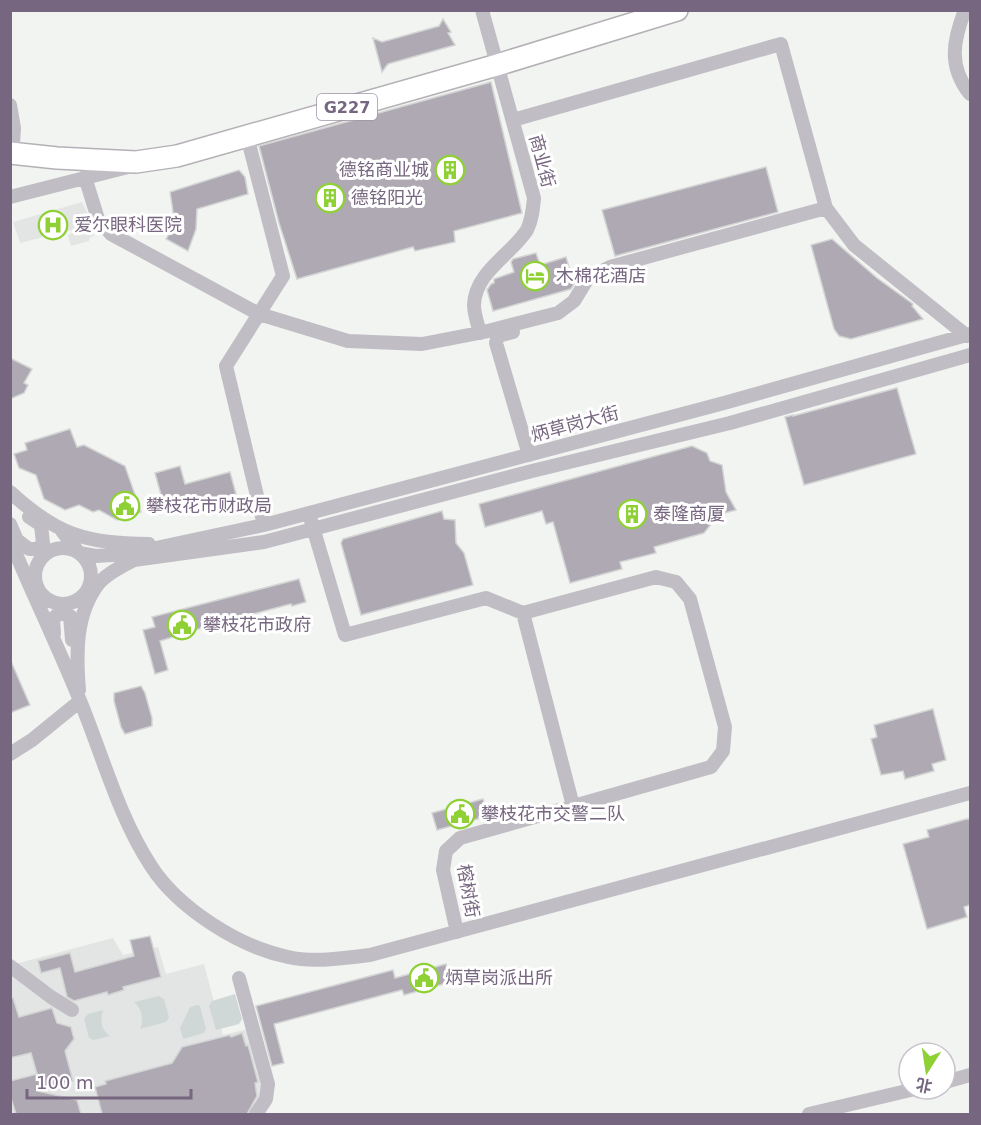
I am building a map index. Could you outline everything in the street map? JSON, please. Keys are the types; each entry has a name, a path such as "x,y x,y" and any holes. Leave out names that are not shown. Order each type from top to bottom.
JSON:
{"highway":[{"name":"G227","path":"11,147 57,158 136,162 177,156 496,59 640,10"},
{"name":"G227","path":"11,147 96,152 173,148 677,10"}],"street":[{"name":"商业街","path":"480,333 474,306 477,291 484,277 526,230 532,215 534,198 482,10"},
{"path":"965,10 955,35 955,61 970,94"},
{"path":"513,120 781,44 826,208 854,245 969,335"},
{"path":"10,105 14,128 11,147"},
{"path":"247,136 283,276 226,366 264,525"},
{"path":"10,197 177,156"},
{"path":"85,177 98,219 111,234 259,314 348,341 422,344 480,333 558,313 574,301 588,278 610,267 826,208"},
{"path":"528,455 496,343 498,336 555,321 558,313"},
{"name":"炳草岗大街","path":"190,547 969,335"},
{"name":"炳草岗大街","path":"190,547 264,542 314,530 532,471 730,423 970,355"},
{"path":"10,492 31,511 62,531 83,538 127,544 190,547"},
{"path":"10,498 22,513 41,525 43,543 38,549 28,549 14,540"},
{"path":"309,514 345,635 486,598 523,613 573,806"},
{"path":"10,524 14,540 130,828 151,867 179,898 214,924 250,945 289,957 329,959 370,955 970,793"},
{"path":"62,531 85,559 91,576 83,595 79,631 77,658 80,701"},
{"path":"14,540 37,588 48,601 57,604 65,604 83,595 116,570 134,560 190,547"},
{"path":"63,664 34,579 35,570 44,555 61,548 96,556 190,547"},
{"name":"榕树街","path":"457,932 443,870 446,851 460,838 711,767 723,751 725,727 690,600 676,582 656,577 523,613"},
{"path":"79,631 89,601 100,582"},
{"path":"56,642 53,619 60,612 64,612 70,616 78,675"},
{"path":"10,754 32,740 80,701"},
{"path":"10,966 72,1010"},
{"path":"239,978 268,1084 266,1099 256,1114"},
{"path":"809,1114 897,1093"}],"shaded area":[{"name":"爱尔眼科医院","path":"82,202 94,236 90,237 89,241 71,246 68,235 72,233 71,230 20,243 13,222"},
{"path":"113,938 123,955 158,947 166,974 204,964 223,1035 248,1029 264,1090 250,1114 11,1114 11,965"},
{"path":"235,994 242,1019 239,1024 216,1030 209,1006 212,1001"},
{"path":"159,996 164,999 169,1017 166,1022 140,1029 142,1014 134,1002"},
{"path":"200,1006 206,1029 204,1033 183,1039 180,1028 190,1007"},
{"path":"103,1010 102,1025 110,1036 94,1040 89,1038 84,1019 88,1014"}],"building":[{"path":"443,19 451,32 448,33 455,45 388,64 382,72 373,38 382,42 439,26"},
{"path":"491,82 522,213 454,231 455,242 415,251 413,247 297,279 279,223 259,146"},
{"path":"766,167 778,212 615,256 602,210"},
{"path":"239,170 245,177 248,194 197,209 196,229 188,251 166,239 171,231 174,218 170,192"},
{"path":"832,239 877,278 913,304 912,306 923,319 851,339 839,336 834,329 811,245"},
{"path":"536,253 540,265 566,257 574,284 571,289 493,311 487,290 494,283 494,279 514,272 511,262 513,259"},
{"path":"10,358 32,369 24,383 28,385 24,393 10,399"},
{"path":"897,388 916,454 804,485 785,417"},
{"path":"70,429 77,447 84,445 125,466 141,512 117,520 99,510 93,512 79,505 65,510 44,499 36,475 19,468 14,454 27,450 25,443"},
{"name":"泰隆商厦","path":"692,446 707,453 710,461 722,465 726,492 736,510 713,516 712,523 704,533 654,547 656,553 620,562 622,569 570,583 553,522 546,524 542,511 485,527 479,504"},
{"path":"180,466 185,484 230,472 236,494 166,513 155,473"},
{"path":"442,511 444,519 455,520 456,543 464,553 473,585 361,615 341,543 343,539"},
{"name":"攀枝花市政府","path":"299,579 306,602 173,635 173,637 160,641 168,670 155,674 143,630 155,627 152,617"},
{"path":"10,659 30,705 10,713"},
{"path":"141,686 152,718 152,726 125,734 114,701 114,693"},
{"path":"933,709 946,760 932,764 934,771 905,779 903,771 881,775 871,739 877,737 874,725"},
{"name":"攀枝花市交警二队","path":"483,799 488,816 437,830 432,813"},
{"path":"970,818 970,905 964,907 967,917 927,929 903,844 929,837 927,830"},
{"path":"150,936 161,977 123,987 124,990 74,1001 67,997 60,968 41,973 38,961 70,953 75,972 134,956 130,940"},
{"path":"446,964 451,982 404,995 402,990 274,1024 284,1063 272,1066 256,1006 393,970 395,978"},
{"path":"10,998 13,998 19,1017 52,1008 57,1023 71,1027 74,1039 65,1051 73,1081 38,1091 77,1100 81,1114 16,1114 10,1095 10,1081 37,1074 31,1053 10,1058"},
{"path":"242,1033 246,1046 248,1045 258,1082 255,1083 257,1096 247,1114 102,1114 95,1087 106,1084 105,1081 172,1063 182,1047"}],"place":[{"name":"德铭商业城","path":"450,170"},
{"name":"德铭阳光","path":"330,198"},
{"name":"爱尔眼科医院","path":"53,225"},
{"name":"木棉花酒店","path":"535,276"},
{"name":"攀枝花市财政局","path":"125,506"},
{"name":"泰隆商厦","path":"632,514"},
{"name":"攀枝花市政府","path":"182,625"},
{"name":"攀枝花市交警二队","path":"460,814"},
{"name":"炳草岗派出所","path":"424,978"}]}
